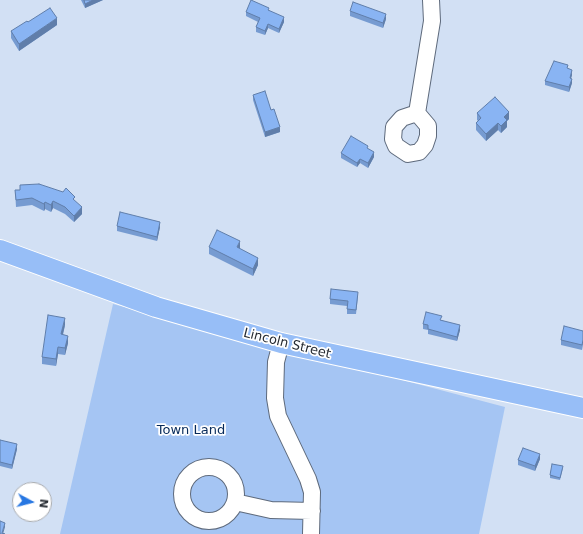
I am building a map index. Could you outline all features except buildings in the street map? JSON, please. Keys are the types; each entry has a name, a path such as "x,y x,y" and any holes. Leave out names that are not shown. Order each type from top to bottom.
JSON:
{"main road":[{"name":"Lincoln Street","path":"1,254 156,307 281,343 583,408"}],"street":[{"path":"417,113 432,21 431,0"},
{"path":"281,343 276,362 274,380 277,410 286,434 308,479 312,492 311,534"},
{"path":"235,502 271,510 312,511"}],"green space":[{"name":"Town Land","path":"113,304 505,407 479,534 60,534"}]}
